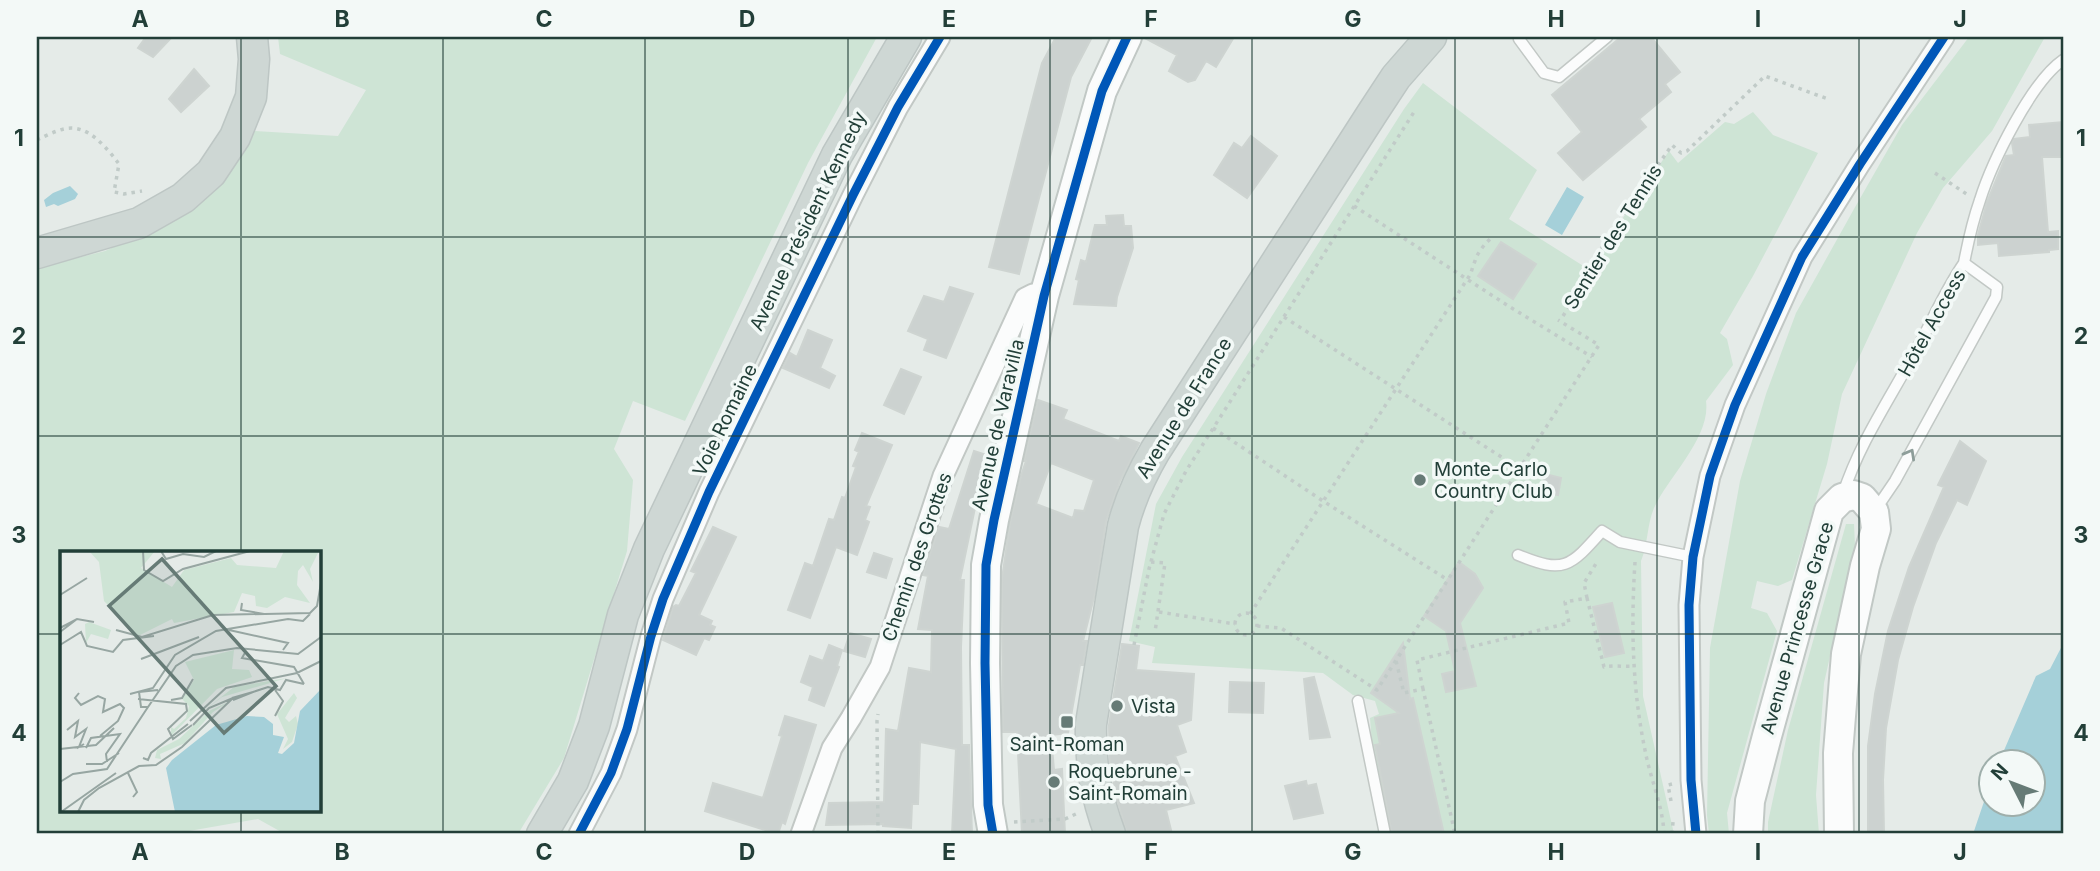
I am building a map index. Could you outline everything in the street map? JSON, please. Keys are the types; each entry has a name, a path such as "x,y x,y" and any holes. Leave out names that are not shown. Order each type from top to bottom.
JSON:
{"main road":[{"path":"37,253 139,223 183,198 211,173 235,137 251,97 254,59 252,37"},
{"name":"Avenue Président Kennedy","path":"542,834 573,781 594,726 623,615 649,549 837,155 906,37"},
{"name":"Avenue de France","path":"1110,834 1100,804 1090,755 1091,724 1129,501 1155,450 1396,77 1431,37"}],"street":[{"name":"Voie Romaine","path":"579,834 611,773 627,729 650,636 709,492 853,195 898,107 940,37"},
{"name":"Avenue de Varavilla","path":"992,829 988,805 985,676 986,565 1044,296 1102,91 1127,37"},
{"path":"1696,834 1691,780 1689,605 1693,557 1710,476 1735,405 1802,257 1944,37"},
{"name":"Chemin des Grottes","path":"801,834 832,748 880,667 943,476 1025,298 1033,294 1044,296"},
{"name":"Avenue Princesse Grace","path":"1748,834 1750,800 1829,511 1842,498 1853,495 1862,498 1874,512"},
{"path":"1839,834 1838,753 1846,653 1876,529 1874,512"}],"lane":[{"path":"1520,37 1544,73 1559,77 1607,37"},
{"path":"1964,263 1980,199 2019,116 2040,83 2054,66 2063,60"},
{"name":"Hôtel Access","path":"1842,498 1852,465 1917,350 1948,286 1964,263 1997,287 1996,297 1895,481 1874,512"},
{"path":"1518,555 1539,563 1562,566 1581,555 1602,531 1620,542 1693,557"},
{"path":"1357,701 1385,834"}],"path":[{"path":"1134,645 1164,514 1186,471 1414,112"},
{"path":"37,140 66,128 82,131 99,139 119,164 114,192 124,194 147,190"},
{"path":"1935,173 1968,195 1980,199"},
{"path":"1354,206 1592,357"},
{"path":"1250,614 1468,278 1475,260 1493,236"},
{"path":"1284,317 1520,469"},
{"path":"1257,626 1281,628 1377,690 1599,345 1558,320"},
{"path":"1213,428 1448,580"},
{"path":"1636,556 1633,596 1636,698 1664,834"},
{"path":"1599,559 1584,583 1604,667 1635,666"},
{"path":"1151,562 1165,563 1155,632"},
{"path":"1455,834 1417,660 1569,623 1565,603 1587,598"},
{"path":"1158,612 1235,624"},
{"path":"1250,614 1255,618 1257,626 1247,635 1237,631 1235,624 1240,615 1250,614"},
{"path":"1396,661 1404,692 1423,689"},
{"path":"866,691 880,708 877,721 878,834"},
{"path":"992,829 1065,819 1100,804"},
{"path":"1672,834 1674,819"}],"green space":[{"path":"278,37 877,37 808,163 685,421 633,401 614,449 633,480 627,551 564,758 518,834 285,834 258,819 172,834 37,834 37,268 105,251 181,216 237,161 255,131 338,136 366,90 280,54"},
{"path":"1969,37 2045,37 1992,131 1943,188 1917,233 1842,394 1827,464 1792,580 1778,586 1757,581 1751,608 1767,613 1777,631 1727,813 1729,834 1709,834 1707,815 1710,648 1740,481 1766,394 1796,313 1854,209 1902,125"},
{"name":"Monte-Carlo Country Club","path":"1423,83 1537,170 1509,219 1585,267 1607,241 1669,151 1678,163 1725,122 1734,124 1753,112 1773,135 1818,153 1720,333 1727,339 1733,365 1706,401 1706,415 1696,442 1654,508 1641,561 1643,696 1674,834 1388,834 1374,770 1370,718 1379,714 1375,701 1353,695 1323,673 1152,663 1155,647 1129,641 1156,504 1182,457"},
{"path":"1846,524 1854,524 1855,545 1824,683 1816,795 1819,834 1768,834 1768,822 1788,730"}],"water":[{"path":"70,186 78,194 75,199 58,206 54,204 46,207 44,200"},
{"path":"1567,187 1584,197 1562,235 1545,225"},
{"path":"2063,644 2063,834 1973,834 1978,818 2048,818 2048,748 2005,748 2036,676 2050,669"}],"building":[{"path":"146,37 172,37 153,57 138,48"},
{"path":"1056,37 1092,37 1071,77 1019,274 989,267 1042,63"},
{"path":"1143,37 1234,37 1216,67 1206,61 1195,80 1188,82 1169,71 1177,55"},
{"path":"1621,37 1651,37 1680,72 1665,84 1671,92 1639,119 1646,127 1583,180 1558,153 1582,132 1552,95"},
{"path":"194,69 209,86 181,112 169,99"},
{"path":"2063,122 2063,157 2042,157 2048,232 2058,231 2058,249 1999,256 1998,243 1978,245 1987,202 2006,156 2014,155 2014,139 2030,137 2029,125"},
{"path":"1251,136 1277,156 1247,198 1214,175 1234,143 1242,148"},
{"path":"1123,215 1124,226 1131,226 1133,248 1116,306 1074,304 1081,260 1086,262 1095,225 1107,225 1106,216"},
{"path":"1501,242 1536,264 1513,299 1478,276"},
{"path":"950,287 973,294 946,358 924,350 928,339 908,331 924,296 944,302"},
{"path":"808,330 832,340 820,368 835,376 829,388 783,368 790,353 797,357"},
{"path":"901,369 921,377 904,414 884,405"},
{"path":"1038,400 1067,410 1063,419 1119,441 1121,436 1139,443 1120,481 1106,521 1095,593 1083,641 1087,641 1083,665 1080,665 1068,733 1051,735 1054,770 1062,769 1065,834 1022,834 1017,732 1003,732 1002,579 1010,523","holes":["1051,463 1094,480 1084,511 1075,510 1073,518 1036,504"]},
{"path":"862,433 892,445 866,506 870,507 865,520 869,522 857,555 836,547 810,618 788,610 805,563 813,566 829,519 834,520 842,497 845,498 856,467 853,466 859,452 855,450"},
{"path":"1960,441 1986,461 1967,505 1957,500 1936,543 1913,607 1898,660 1886,728 1884,834 1868,834 1868,746 1888,631 1909,567 1944,487 1938,485"},
{"path":"974,451 986,455 960,580 964,580 961,647 962,745 969,745 972,834 952,834 956,749 920,742 918,804 912,804 911,828 883,824 826,825 829,803 884,802 886,729 898,731 909,668 931,672 932,630 918,629 928,576 923,575 939,527 949,529"},
{"path":"1545,474 1561,478 1558,495 1541,492"},
{"path":"713,527 736,537 699,615 712,621 710,625 715,627 709,640 704,638 696,655 663,640 673,607 679,606 696,573 691,571"},
{"path":"874,553 892,559 886,578 867,572"},
{"path":"1459,562 1475,574 1483,588 1460,623 1476,686 1446,692 1442,674 1455,671 1446,631 1424,616"},
{"path":"1612,603 1624,653 1605,657 1593,607"},
{"path":"850,633 871,639 865,657 844,651"},
{"path":"1403,643 1410,699 1413,698 1444,834 1392,834 1375,745 1380,744 1375,718 1399,713 1371,693"},
{"path":"1122,644 1139,646 1136,670 1194,674 1191,720 1177,725 1186,752 1175,756 1194,803 1166,810 1172,834 1127,834 1118,802 1110,765 1109,725"},
{"path":"829,645 842,650 837,666 839,667 824,706 809,700 813,687 801,682 810,656 823,661"},
{"path":"1314,677 1330,737 1310,739 1304,679"},
{"path":"1230,682 1264,683 1263,713 1229,712"},
{"path":"785,716 816,725 785,824 782,822 778,834 705,811 713,783 763,798 782,736 779,735"},
{"path":"1306,781 1307,786 1316,784 1323,813 1294,819 1285,786"}],"cycle path":[{"path":"579,834 611,773 627,729 663,599 709,492 853,195 898,107 940,37"},
{"path":"993,834 988,805 986,565 1044,296 1102,91 1127,37"},
{"path":"1696,834 1691,780 1689,605 1693,557 1710,476 1735,405 1802,257 1944,37"}],"place":[{"name":"Monte-Carlo Country Club","path":"1420,480"},
{"name":"Vista","path":"1117,706"},
{"name":"Saint-Roman","path":"1067,722"},
{"name":"Roquebrune - Saint-Romain","path":"1054,782"}]}
